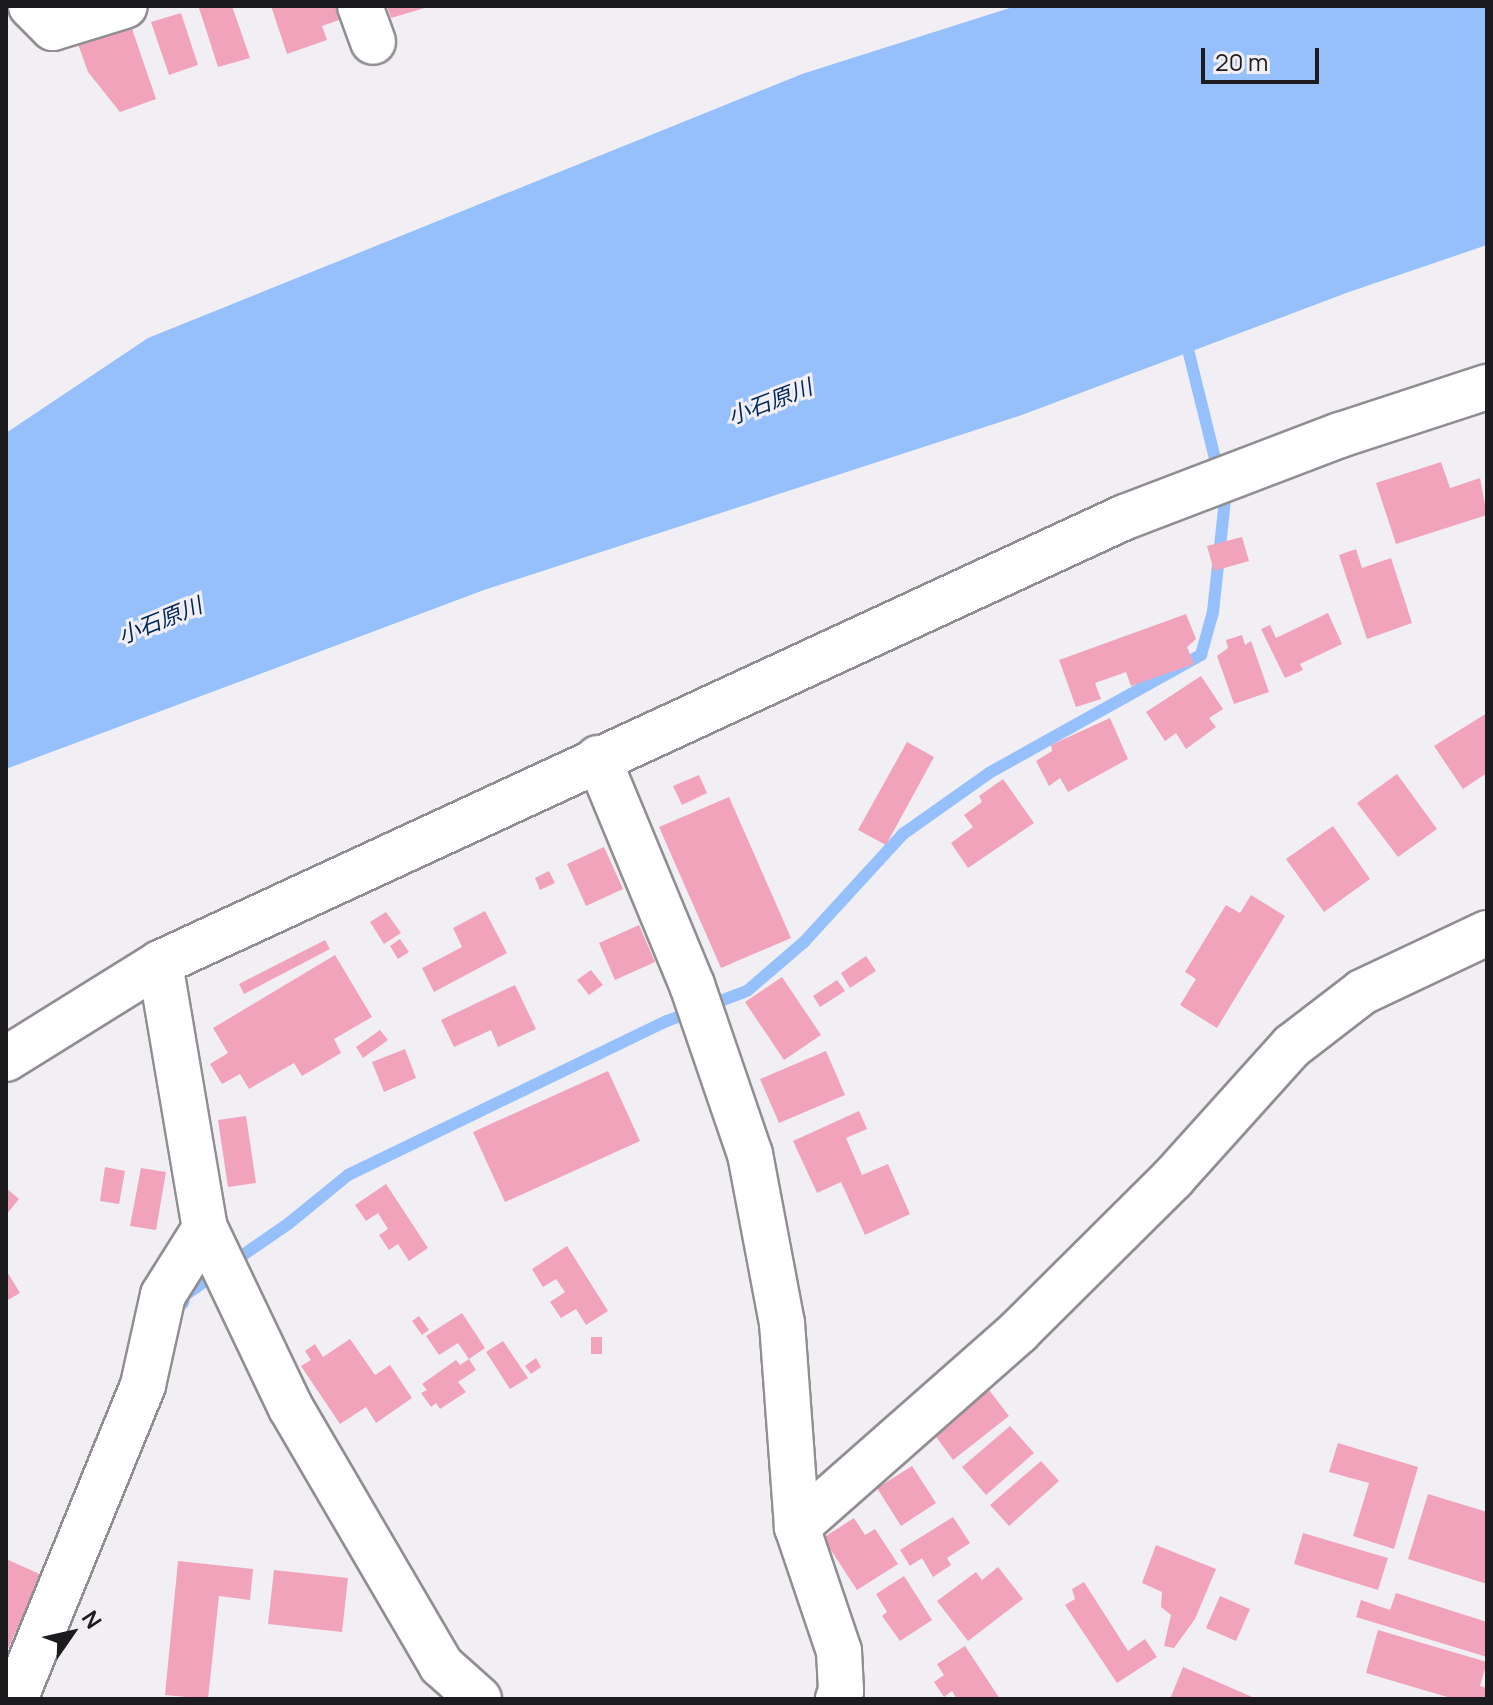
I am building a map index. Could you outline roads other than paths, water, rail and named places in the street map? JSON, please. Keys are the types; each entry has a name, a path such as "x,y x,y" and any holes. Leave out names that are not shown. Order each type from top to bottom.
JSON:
{"street":[{"path":"31,6 53,28 125,6"},
{"path":"6,1059 160,963 1125,517 1340,435 1487,387"},
{"path":"598,758 692,985 750,1154 782,1323 797,1527 839,1651 841,1691 838,1699"},
{"path":"797,1527 1019,1331 1173,1178 1246,1092 1292,1046 1362,992 1487,933"},
{"path":"160,963 205,1228 291,1408 441,1665 479,1699"},
{"path":"15,1699 143,1385 163,1295 205,1228"}],"water":[{"name":"小石原川","path":"1016,6 1487,6 1487,245 1349,292 1019,416 484,590 6,769 6,433 148,338 802,74"}],"waterway":[{"path":"183,1303 185,1295 288,1224 348,1175 667,1021 747,991 804,942 903,834 989,773 1201,655 1213,612 1225,499 1185,337"}]}
